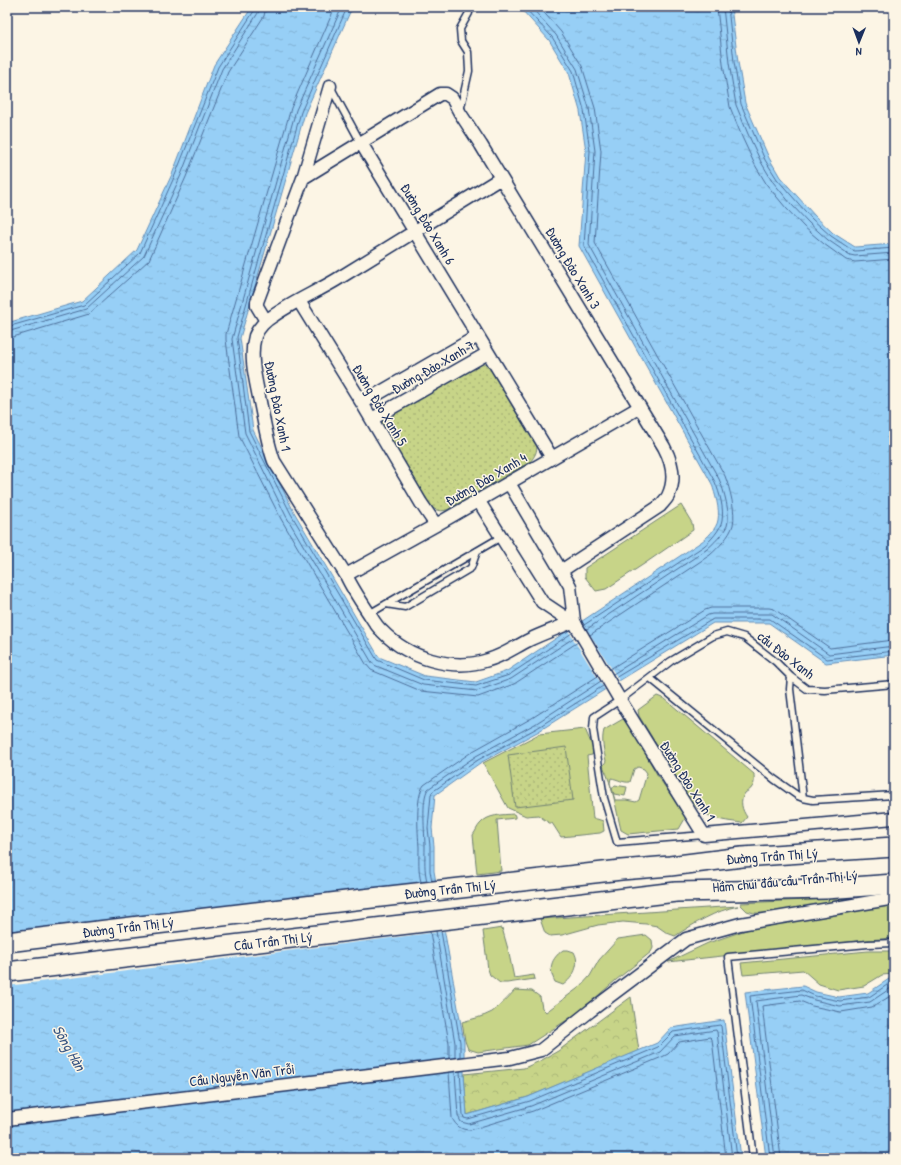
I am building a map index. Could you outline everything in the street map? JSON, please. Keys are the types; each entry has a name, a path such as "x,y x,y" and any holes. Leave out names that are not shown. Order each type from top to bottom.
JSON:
{"main road":[{"name":"Đường Trần Thị Lý","path":"7,942 363,899 742,857 894,847"},
{"name":"Hầm chui đầu cầu Trần Thị Lý","path":"670,866 743,869 894,859"},
{"name":"Hầm chui đầu cầu Trần Thị Lý","path":"676,892 744,881 894,871"},
{"path":"676,892 826,889 892,892"},
{"name":"Cầu Trần Thị Lý","path":"7,972 676,892"}],"street":[{"name":"Đường Đảo Xanh 6","path":"266,321 259,310 257,302 303,178 330,86"},
{"name":"Đường Đảo Xanh 3","path":"303,178 440,94 446,94 452,98 664,447 669,456 673,469 672,483 668,496 660,506 561,571"},
{"name":"Đường Đảo Xanh 6","path":"360,143 552,458"},
{"name":"Đường Đảo Xanh 1","path":"501,178 415,232 266,321 255,334 253,350 254,370 270,449 274,461 346,575 352,589 381,631 409,651 431,660 452,664 487,661 509,652 529,640 575,624"},
{"name":"Đường Đảo Xanh 5","path":"299,301 436,525"},
{"name":"Đường Đảo Xanh 7","path":"362,403 478,336"},
{"name":"Đường Đảo Xanh 7","path":"372,419 488,352"},
{"name":"Đường Đảo Xanh 4","path":"346,575 436,525 640,407"},
{"name":"Đường Đảo Xanh 1","path":"509,483 570,586 575,624 620,700 704,835 894,818"},
{"path":"478,500 542,602 575,624"},
{"name":"Cầu Nguyễn Văn Trỗi","path":"7,1119 510,1058 541,1050 686,939 740,924 792,916 892,892"}],"lane":[{"path":"460,113 469,71 468,52 461,41 460,29 469,13 468,7"},
{"name":"Đường Đảo Xanh 6","path":"330,86 360,143"},
{"path":"369,614 501,537"},
{"path":"386,604 405,607 471,568 477,551"},
{"name":"cầu Đảo Xanh","path":"704,835 617,842 604,798 593,729 594,717 620,700 671,661 707,639 727,632 744,637 776,662 791,678 807,689 825,690 894,685"},
{"path":"650,678 774,779 803,798 813,800 894,794"},
{"path":"791,678 790,689 803,798"},
{"path":"753,1158 728,957 894,943"}],"green space":[{"path":"479,360 490,367 537,445 536,452 530,462 447,510 437,510 428,504 380,425 383,417"},
{"path":"681,505 692,523 693,530 606,589 596,591 585,577 585,568"},
{"path":"657,696 665,699 754,774 753,786 745,793 742,799 743,808 747,817 742,823 713,818 707,815 690,800 639,716 638,710"},
{"path":"623,719 629,724 659,778 686,817 679,829 628,834 621,830 612,790 603,766 606,761 603,742 604,730","holes":["638,767 644,769 647,773 639,800 636,802 615,800 610,783 611,778 630,782 634,769"]},
{"path":"585,729 594,750 592,755 587,756 593,819 603,821 604,831 600,833 561,837 552,823 549,823 538,815 526,816 508,808 483,763 539,734"},
{"path":"566,747 573,800 515,807 508,755"},
{"path":"615,785 627,787 625,796 614,794 612,789"},
{"path":"514,814 515,818 497,820 501,871 477,874 473,835 478,826 487,818"},
{"path":"873,897 791,914 754,913 747,911 741,905 741,903"},
{"path":"894,902 894,938 668,962 708,943 749,929 787,920"},
{"path":"738,906 705,918 675,936 667,933 657,926 623,922 598,925 562,935 550,936 545,933 540,919"},
{"path":"502,928 514,978 534,975 535,979 500,983 490,975 483,931"},
{"path":"646,935 652,940 653,948 651,952 578,1013 528,1045 478,1052 468,1049 462,1022 481,1017 492,1012 515,990 532,991 540,997 542,1008 546,1012 581,986 590,976 599,960 618,939"},
{"path":"563,950 574,952 577,961 573,975 563,985 555,982 551,968 553,960"},
{"path":"868,951 894,951 894,974 882,975 864,986 838,990 819,984 803,970 743,975 741,963"},
{"path":"631,997 639,1051 528,1097 467,1115 464,1074 524,1068 542,1060 558,1051"}],"water":[{"name":"Sông Hàn","path":"252,7 358,7 350,12 305,113 240,338 253,430 294,512 379,657 425,676 476,682 507,671 701,542 714,529 718,520 718,506 712,484 579,246 586,151 580,111 569,73 549,40 522,10 517,7 731,7 745,103 769,158 780,177 815,216 833,233 855,247 894,244 894,655 826,663 769,623 713,623 539,731 480,763 435,795 432,828 434,871 464,1042 464,1074 467,1115 528,1097 657,1043 671,1028 724,1020 741,1158 7,1158 7,323 82,301 137,250 173,172 214,65"},
{"path":"889,979 894,979 894,1158 766,1158 745,992 803,986 816,992 839,997 868,993"}],"pier":[{"path":"583,623 620,682 605,690 569,632"},
{"path":"438,881 447,931 7,986 7,933"}]}
